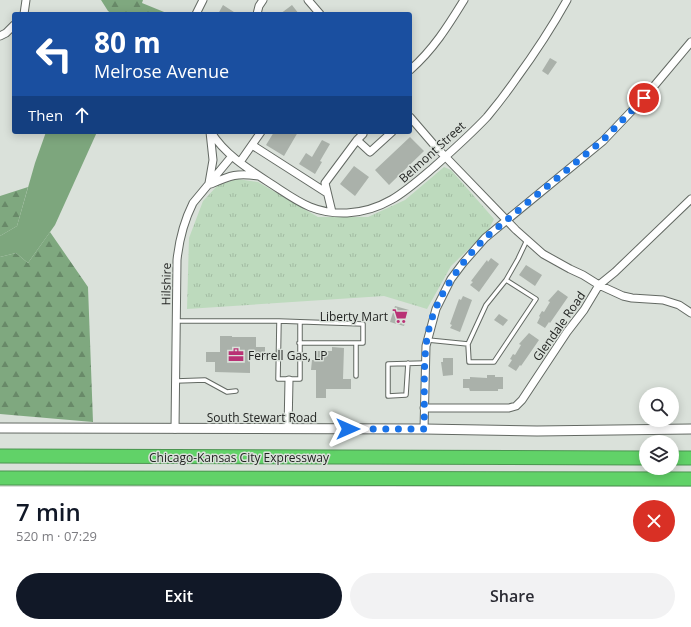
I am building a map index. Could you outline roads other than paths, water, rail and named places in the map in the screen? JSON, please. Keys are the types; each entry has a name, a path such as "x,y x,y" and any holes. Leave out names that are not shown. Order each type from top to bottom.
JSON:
{"highway":[{"name":"Chicago-Kansas City Expressway","path":"0,456 639,458"},
{"path":"679,458 691,458"},
{"name":"Chicago-Kansas City Expressway","path":"0,478 691,479"}],"street":[{"path":"24,12 26,0"},
{"path":"197,12 203,0"},
{"path":"258,12 263,0"},
{"path":"308,0 318,12"},
{"path":"412,68 432,49 464,0"},
{"name":"Belmont Street","path":"212,134 224,150 304,206 332,212 358,212 389,202 408,190 487,117 531,59 567,0"},
{"path":"0,36 12,27"},
{"path":"424,429 427,339 436,309 451,279 471,252 485,238 603,140 644,98 691,42"},
{"path":"412,119 445,157 507,220 527,240 552,260 623,296 632,298 659,299 672,302 691,313"},
{"path":"209,185 213,160 210,134"},
{"path":"240,162 260,134"},
{"path":"332,212 325,183 363,134"},
{"path":"357,140 370,152 390,134"},
{"path":"252,145 327,193"},
{"name":"Hilshire","path":"175,429 177,260 181,234 193,203 232,156"},
{"name":"Belmont Street","path":"209,185 234,175 242,174 260,176"},
{"name":"Glendale Road","path":"424,408 508,408 516,406 522,400 567,332 584,310 599,285 616,272 691,199"},
{"path":"288,429 289,380"},
{"name":"South Stewart Road","path":"0,428 424,429 537,431 691,429"}],"lane":[{"path":"506,280 536,299 494,362 469,362 468,344 486,305 506,280 527,240"},
{"path":"176,321 279,321 363,324 363,343 299,343"},
{"path":"279,321 278,379 289,380 300,379 300,322"},
{"path":"427,339 468,344"},
{"path":"356,344 356,376"},
{"path":"408,363 406,395 388,396 388,364 408,363 425,363"},
{"path":"176,381 205,380 227,392 236,391"}],"place":[{"name":"Liberty Mart","path":"400,316"},
{"name":"Ferrell Gas, LP","path":"236,355"}]}
